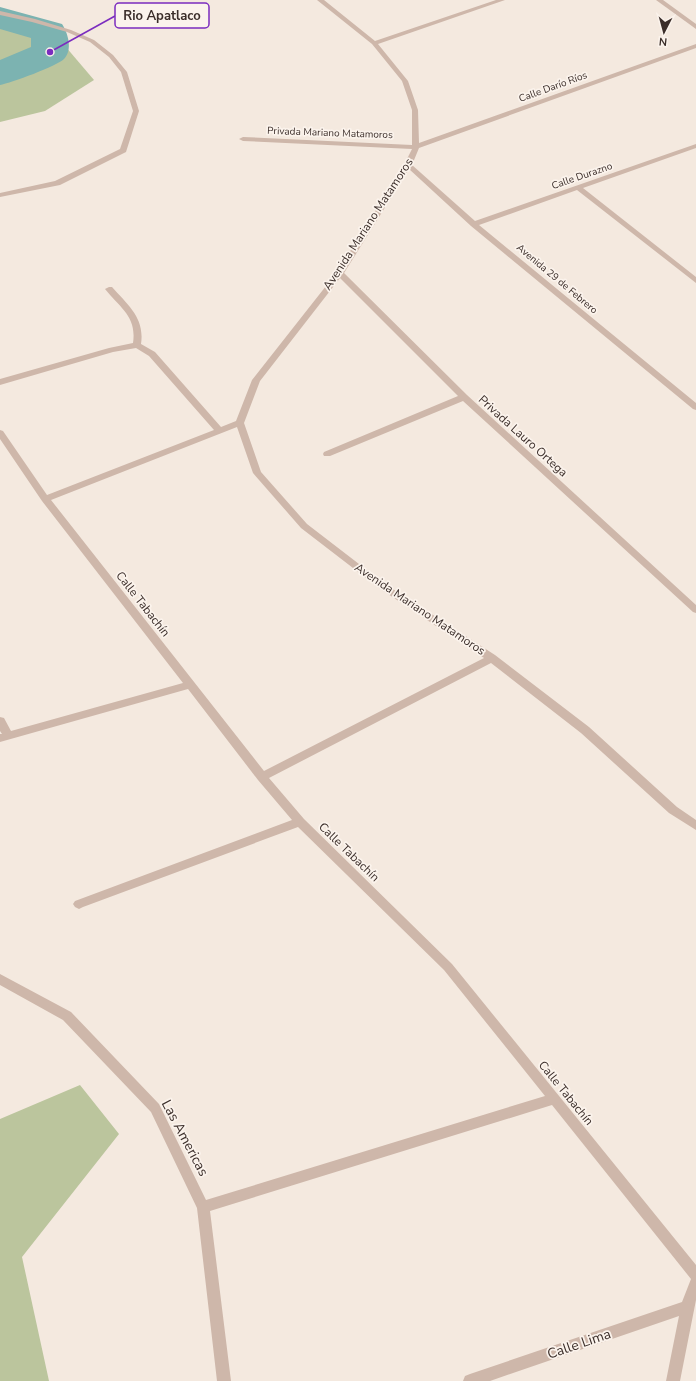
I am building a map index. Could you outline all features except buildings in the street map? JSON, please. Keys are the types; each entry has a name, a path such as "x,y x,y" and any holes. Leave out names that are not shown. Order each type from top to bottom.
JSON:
{"street":[{"name":"Avenida Mariano Matamoros","path":"320,0 374,43 405,81 415,110 416,147 408,165 340,273 256,380 240,423 257,473 304,526 382,586 492,658 585,730 673,810 696,826"},
{"path":"374,43 502,0"},
{"path":"659,0 696,27"},
{"path":"0,13 33,20 69,31 92,41 111,56 124,72 136,111 123,150 57,183 0,194"},
{"name":"Calle Darío Ríos","path":"416,147 696,46"},
{"name":"Privada Mariano Matamoros","path":"243,139 416,147"},
{"name":"Calle Durazno","path":"474,224 696,146"},
{"name":"Avenida 29 de Febrero","path":"408,165 474,224 696,407"},
{"path":"578,188 696,281"},
{"name":"Privada Lauro Ortega","path":"340,273 464,398 696,610"},
{"path":"109,289 137,322 140,334 137,345"},
{"path":"0,382 112,350 137,345 152,354 219,430"},
{"path":"327,454 464,398"},
{"path":"45,499 240,423"},
{"name":"Calle Tabachín","path":"0,433 45,499 262,777 300,822 448,967 696,1275"},
{"path":"262,777 492,658"},
{"path":"0,721 4,737 190,685"},
{"path":"79,904 300,822"},
{"name":"Las Americas","path":"0,978 67,1016 155,1108 203,1207 224,1381"},
{"path":"203,1207 554,1099"},
{"path":"673,1381 687,1307 696,1282"},
{"name":"Calle Lima","path":"470,1381 687,1307"}],"green space":[{"path":"0,26 65,46 94,80 45,111 0,122"},
{"path":"80,1085 119,1134 22,1257 49,1381 0,1381 0,1119"}],"waterway":[{"path":"0,18 49,32 50,52 0,74"}],"place":[{"name":"Rio Apatlaco","path":"50,52"}]}
